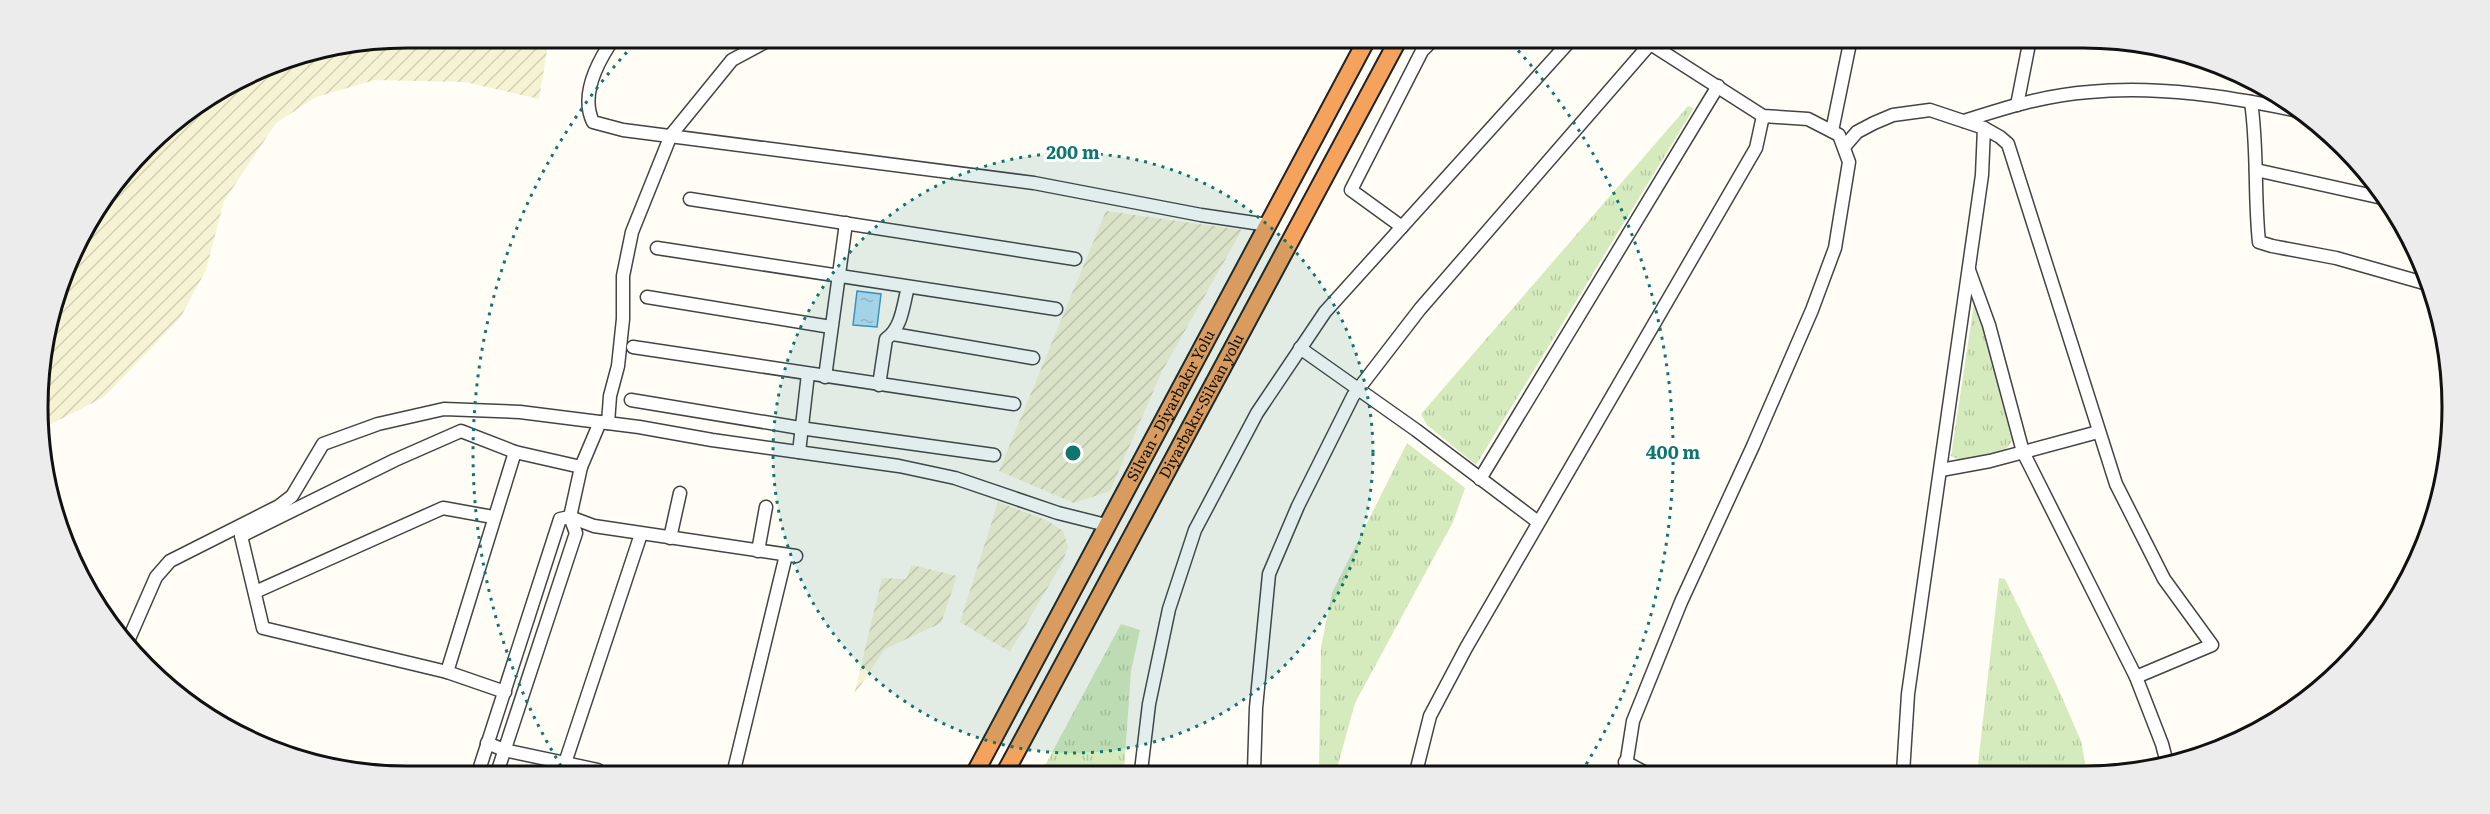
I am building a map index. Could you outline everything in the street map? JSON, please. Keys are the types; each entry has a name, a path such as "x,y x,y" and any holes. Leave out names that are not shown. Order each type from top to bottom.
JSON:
{"highway":[{"name":"Silvan - Diyarbakır Yolu","path":"979,766 1362,48"},
{"name":"Diyarbakır-Silvan yolu","path":"1009,766 1394,48"}],"street":[{"path":"607,48 602,55 591,86 587,111 593,122 623,130 1034,183 1200,215 1268,225"},
{"path":"499,766 576,533 570,518 581,467 604,422 618,366 623,318 623,276 632,232 671,135 732,60 754,48"},
{"path":"1402,227 1351,190 1425,48"},
{"path":"1143,766 1149,704 1169,609 1195,530 1257,413 1325,312 1564,48"},
{"path":"1254,766 1269,574 1298,506 1359,389 1420,309 1646,48"},
{"path":"1625,766 1633,721 1681,602 1767,415 1812,310 1835,248 1849,162 1839,135 1808,119 1763,116 1658,48"},
{"path":"1832,131 1849,48"},
{"path":"2017,105 2027,48"},
{"path":"1480,479 1718,86"},
{"path":"1964,121 2017,105 2089,92 2158,91 2279,107"},
{"path":"2251,102 2256,134 2256,208 2259,242 2336,258 2419,282"},
{"path":"1844,147 1857,132 1893,115 1930,110 1984,128 2008,144 2116,484 2164,579 2212,645 2136,676"},
{"path":"1418,766 1430,716 1466,648 1756,148 1763,116"},
{"path":"1903,766 1908,694 1982,175 1984,128"},
{"path":"2256,170 2373,196"},
{"path":"690,199 1075,259"},
{"path":"825,377 846,223"},
{"path":"657,248 1056,309"},
{"path":"1968,266 1989,325 2023,452 2136,676 2165,756"},
{"path":"879,385 886,339 899,325 908,287"},
{"path":"647,297 831,327"},
{"path":"893,334 1032,358"},
{"path":"633,346 1014,404"},
{"path":"1300,348 1538,522"},
{"path":"799,452 808,374"},
{"path":"631,400 800,428 994,455"},
{"path":"130,636 156,577 170,561 279,506 292,495 323,444 378,424 444,409 520,412 604,422 899,466 955,478 1058,513 1106,525"},
{"path":"505,692 447,672 263,628 241,536 395,460 461,431 515,452 581,467"},
{"path":"1941,470 1990,461 2098,432"},
{"path":"447,672 515,452"},
{"path":"670,538 680,493"},
{"path":"758,551 766,507"},
{"path":"255,592 443,508 494,517"},
{"path":"480,766 560,519 570,518 594,526 791,556 735,766"},
{"path":"565,764 641,534"},
{"path":"488,743 504,750 576,766"}],"shaded area":[{"path":"407,48 547,48 539,99 465,82 375,80 316,97 276,123 224,201 206,270 180,318 104,397 49,424 48,407 51,360 60,314 75,270 96,227 122,188 153,153 188,122 227,96 270,75 337,55"},
{"path":"1106,211 1242,230 1162,371 1110,491 1074,503 999,471"},
{"path":"998,502 1048,521 1063,531 1068,547 1062,563 1010,652 960,622"},
{"path":"912,565 957,576 941,623 885,649 854,695 882,578 906,579"}],"green space":[{"path":"1688,106 1694,108 1476,465 1427,425 1421,414"},
{"path":"1975,297 2012,441 2006,449 1962,461 1951,456"},
{"path":"1407,443 1465,488 1453,522 1355,703 1338,766 1319,766 1321,647 1332,593"},
{"path":"1999,578 2005,579 2057,686 2081,741 2086,766 1978,766"},
{"path":"1121,624 1140,630 1131,671 1124,766 1045,766"}],"water":[{"path":"857,291 881,294 877,327 853,325"}]}
